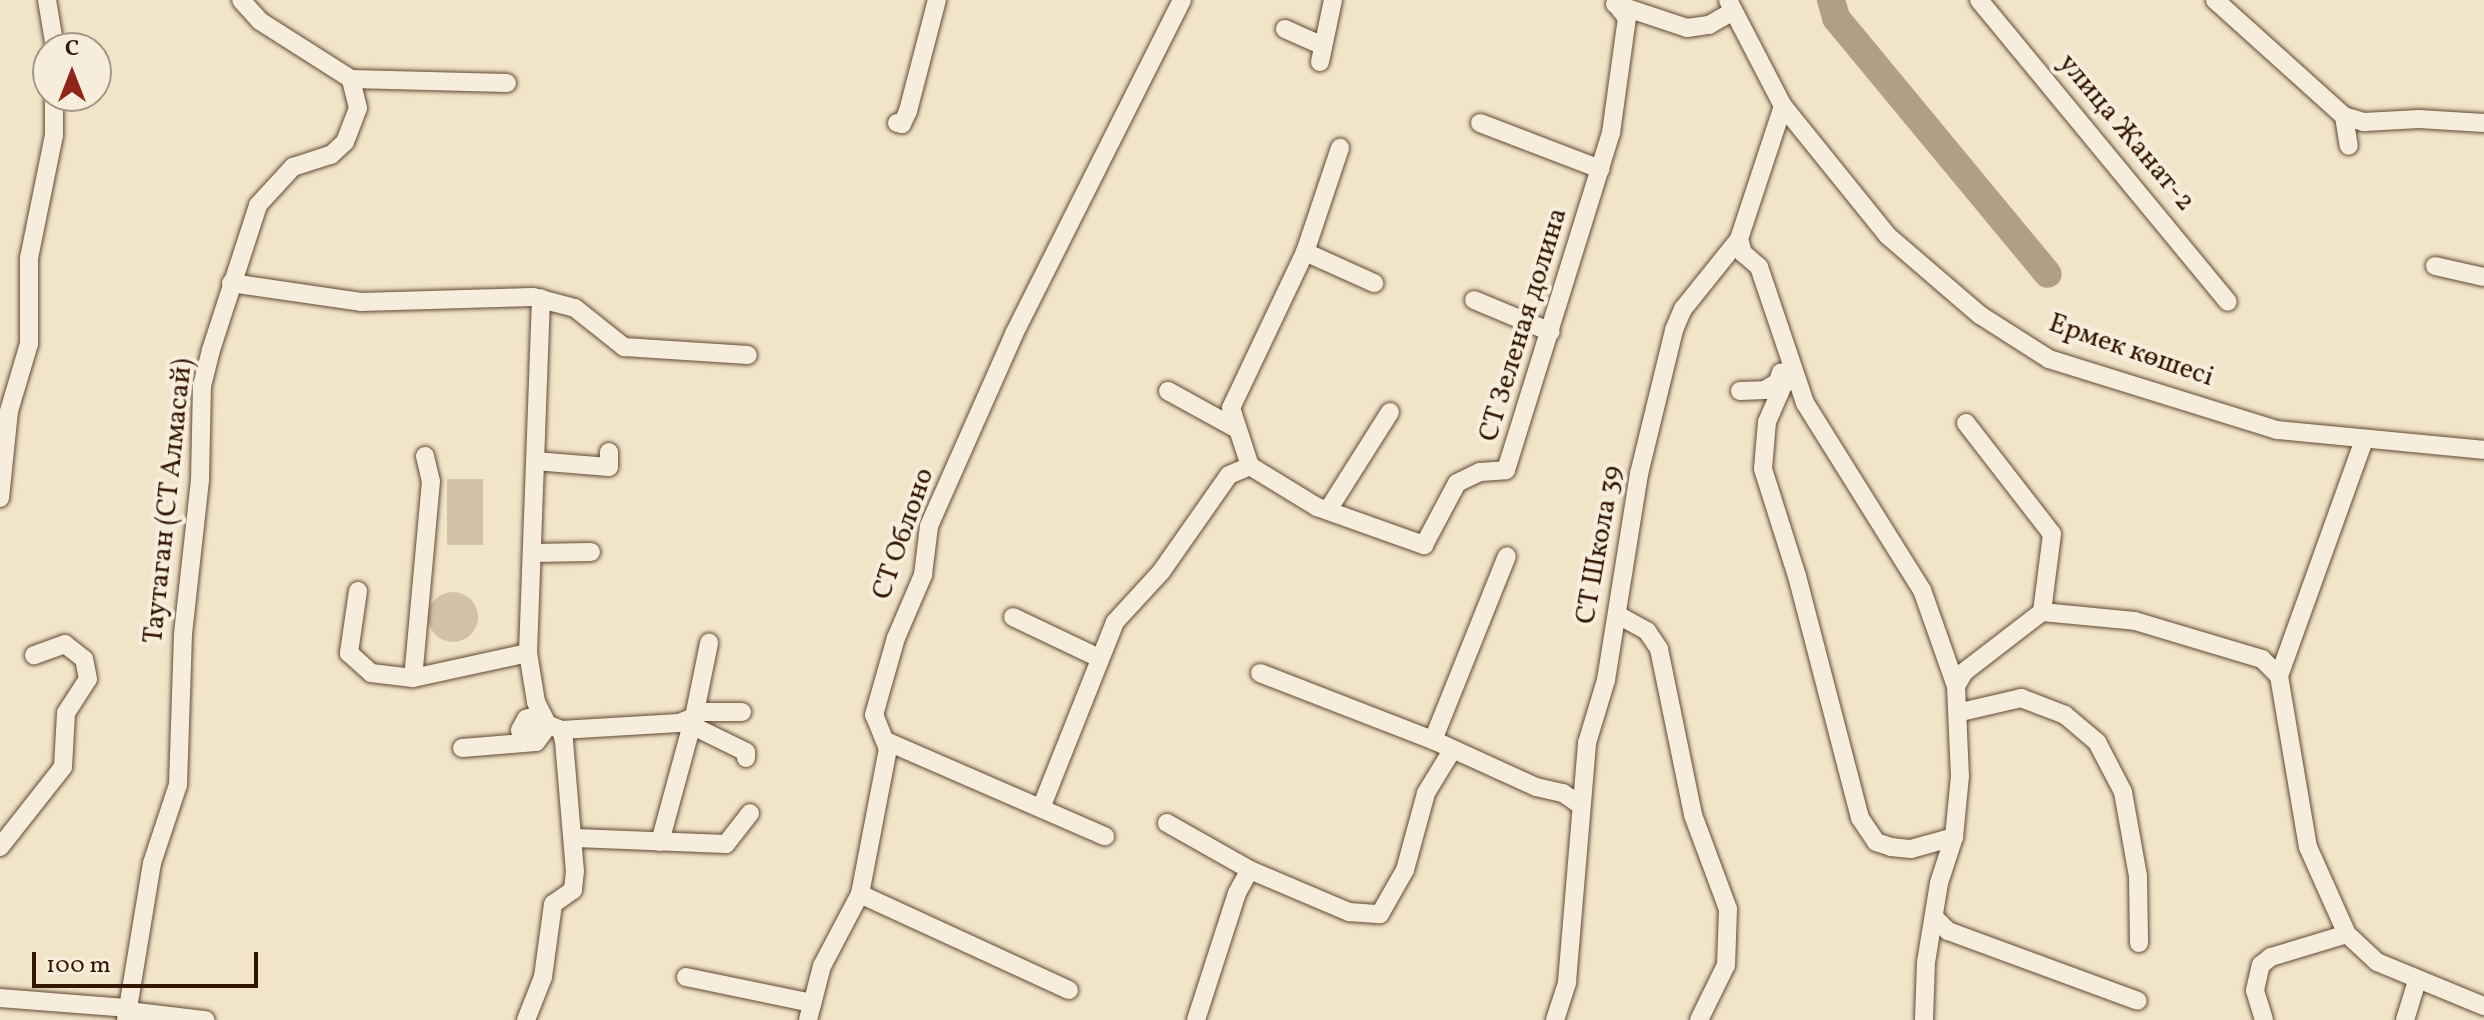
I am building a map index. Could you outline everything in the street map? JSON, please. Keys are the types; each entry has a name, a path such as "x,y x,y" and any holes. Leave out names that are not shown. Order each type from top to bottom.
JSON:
{"street":[{"path":"47,0 52,32"},
{"path":"241,0 260,21 351,79 507,83"},
{"path":"897,123 902,124 908,111 937,0"},
{"name":"СТ Облоно","path":"810,1011 822,966 860,894 886,741 874,715 896,638 923,575 929,526 1014,334 1182,0"},
{"path":"1285,29 1321,54 1333,0"},
{"name":"улица Жанат-2","path":"1979,0 2228,302"},
{"path":"2215,0 2344,116 2364,122 2419,119 2484,123"},
{"name":"СТ Зеленая долина","path":"1612,2 1687,28 1709,25 1730,5"},
{"name":"СТ Зеленая долина","path":"1250,466 1328,510 1424,545 1457,483 1480,472 1506,470 1512,463 1611,133 1627,18 1612,2"},
{"name":"Ермек көшесі","path":"1730,5 1783,106 1888,236 1980,315 2049,359 2277,430 2484,450"},
{"name":"Таутаган (СТ Алмасай)","path":"127,1013 152,863 178,785 183,634 200,480 202,386 244,238 267,191 293,167 331,155 352,132 358,108 351,79"},
{"name":"СТ Школа 39","path":"1555,1020 1567,982 1579,804 1587,743 1618,615 1639,474 1674,330 1692,296 1739,239 1783,106"},
{"path":"0,498 9,411 29,344 29,258 54,135 54,112"},
{"path":"2344,116 2349,146"},
{"path":"1480,123 1600,169"},
{"path":"1041,808 1097,657 1115,622 1161,572 1229,475 1250,466 1235,428 1231,408 1305,252 1340,148"},
{"path":"1739,239 1743,253 1759,267 1789,359 1818,429 1922,590 1956,686 1961,712 1954,837 1934,917 1924,1020"},
{"path":"1305,252 1374,283"},
{"path":"2435,266 2484,277"},
{"path":"231,283 361,302 476,295 541,298 575,308 624,347 748,355"},
{"path":"541,298 528,653 548,724 569,832 576,838 726,844 750,813"},
{"path":"1474,300 1551,332"},
{"path":"1740,391 1765,390 1778,382 1789,359"},
{"path":"1789,359 1767,422 1763,469 1797,576 1860,818 1876,842 1891,847 1911,849 1954,837"},
{"path":"1168,391 1235,428"},
{"path":"1328,510 1390,412"},
{"path":"1966,423 2052,534 2042,612"},
{"path":"2364,440 2279,676 2308,847 2347,934 2377,962 2484,1006"},
{"path":"413,678 431,481 425,456"},
{"path":"535,461 615,464"},
{"path":"532,553 591,552"},
{"path":"1433,740 1507,556"},
{"path":"358,591 349,653 371,673 413,678 528,653"},
{"path":"1956,686 1964,672 2042,612 2135,621 2262,659 2279,676"},
{"path":"1618,615 1647,631 1659,649 1693,815 1728,909 1726,965 1699,1020"},
{"path":"1013,617 1097,657"},
{"path":"660,842 709,643"},
{"path":"0,847 63,767 66,713 88,679 86,662 70,646 52,645 34,655"},
{"path":"1260,673 1433,740 1451,752 1563,793 1579,804"},
{"path":"1961,712 2021,698 2065,715 2097,742 2123,792 2138,876 2139,943"},
{"path":"497,745 520,725 679,723 693,718 742,712"},
{"path":"693,718 746,752 746,758"},
{"path":"462,748 536,742 548,724"},
{"path":"886,741 1105,836"},
{"path":"1167,823 1250,870 1349,912 1380,914 1405,870 1426,793 1451,752"},
{"path":"526,1020 543,977 553,904 573,890 576,838"},
{"path":"1196,1020 1237,893 1250,870"},
{"path":"860,894 1069,990"},
{"path":"1934,917 1948,931 2138,1001"},
{"path":"2264,1020 2255,990 2261,965 2347,934"},
{"path":"686,977 810,1011"},
{"path":"2405,1020 2417,981"},
{"path":"0,998 205,1020"}],"shaded area":[{"path":"447,479 483,479 483,545 447,545"},
{"path":"453,592 471,599 478,617 471,635 453,642 435,635 428,617 435,599"}],"waterway":[{"path":"1831,0 1836,18 2048,274"}]}
